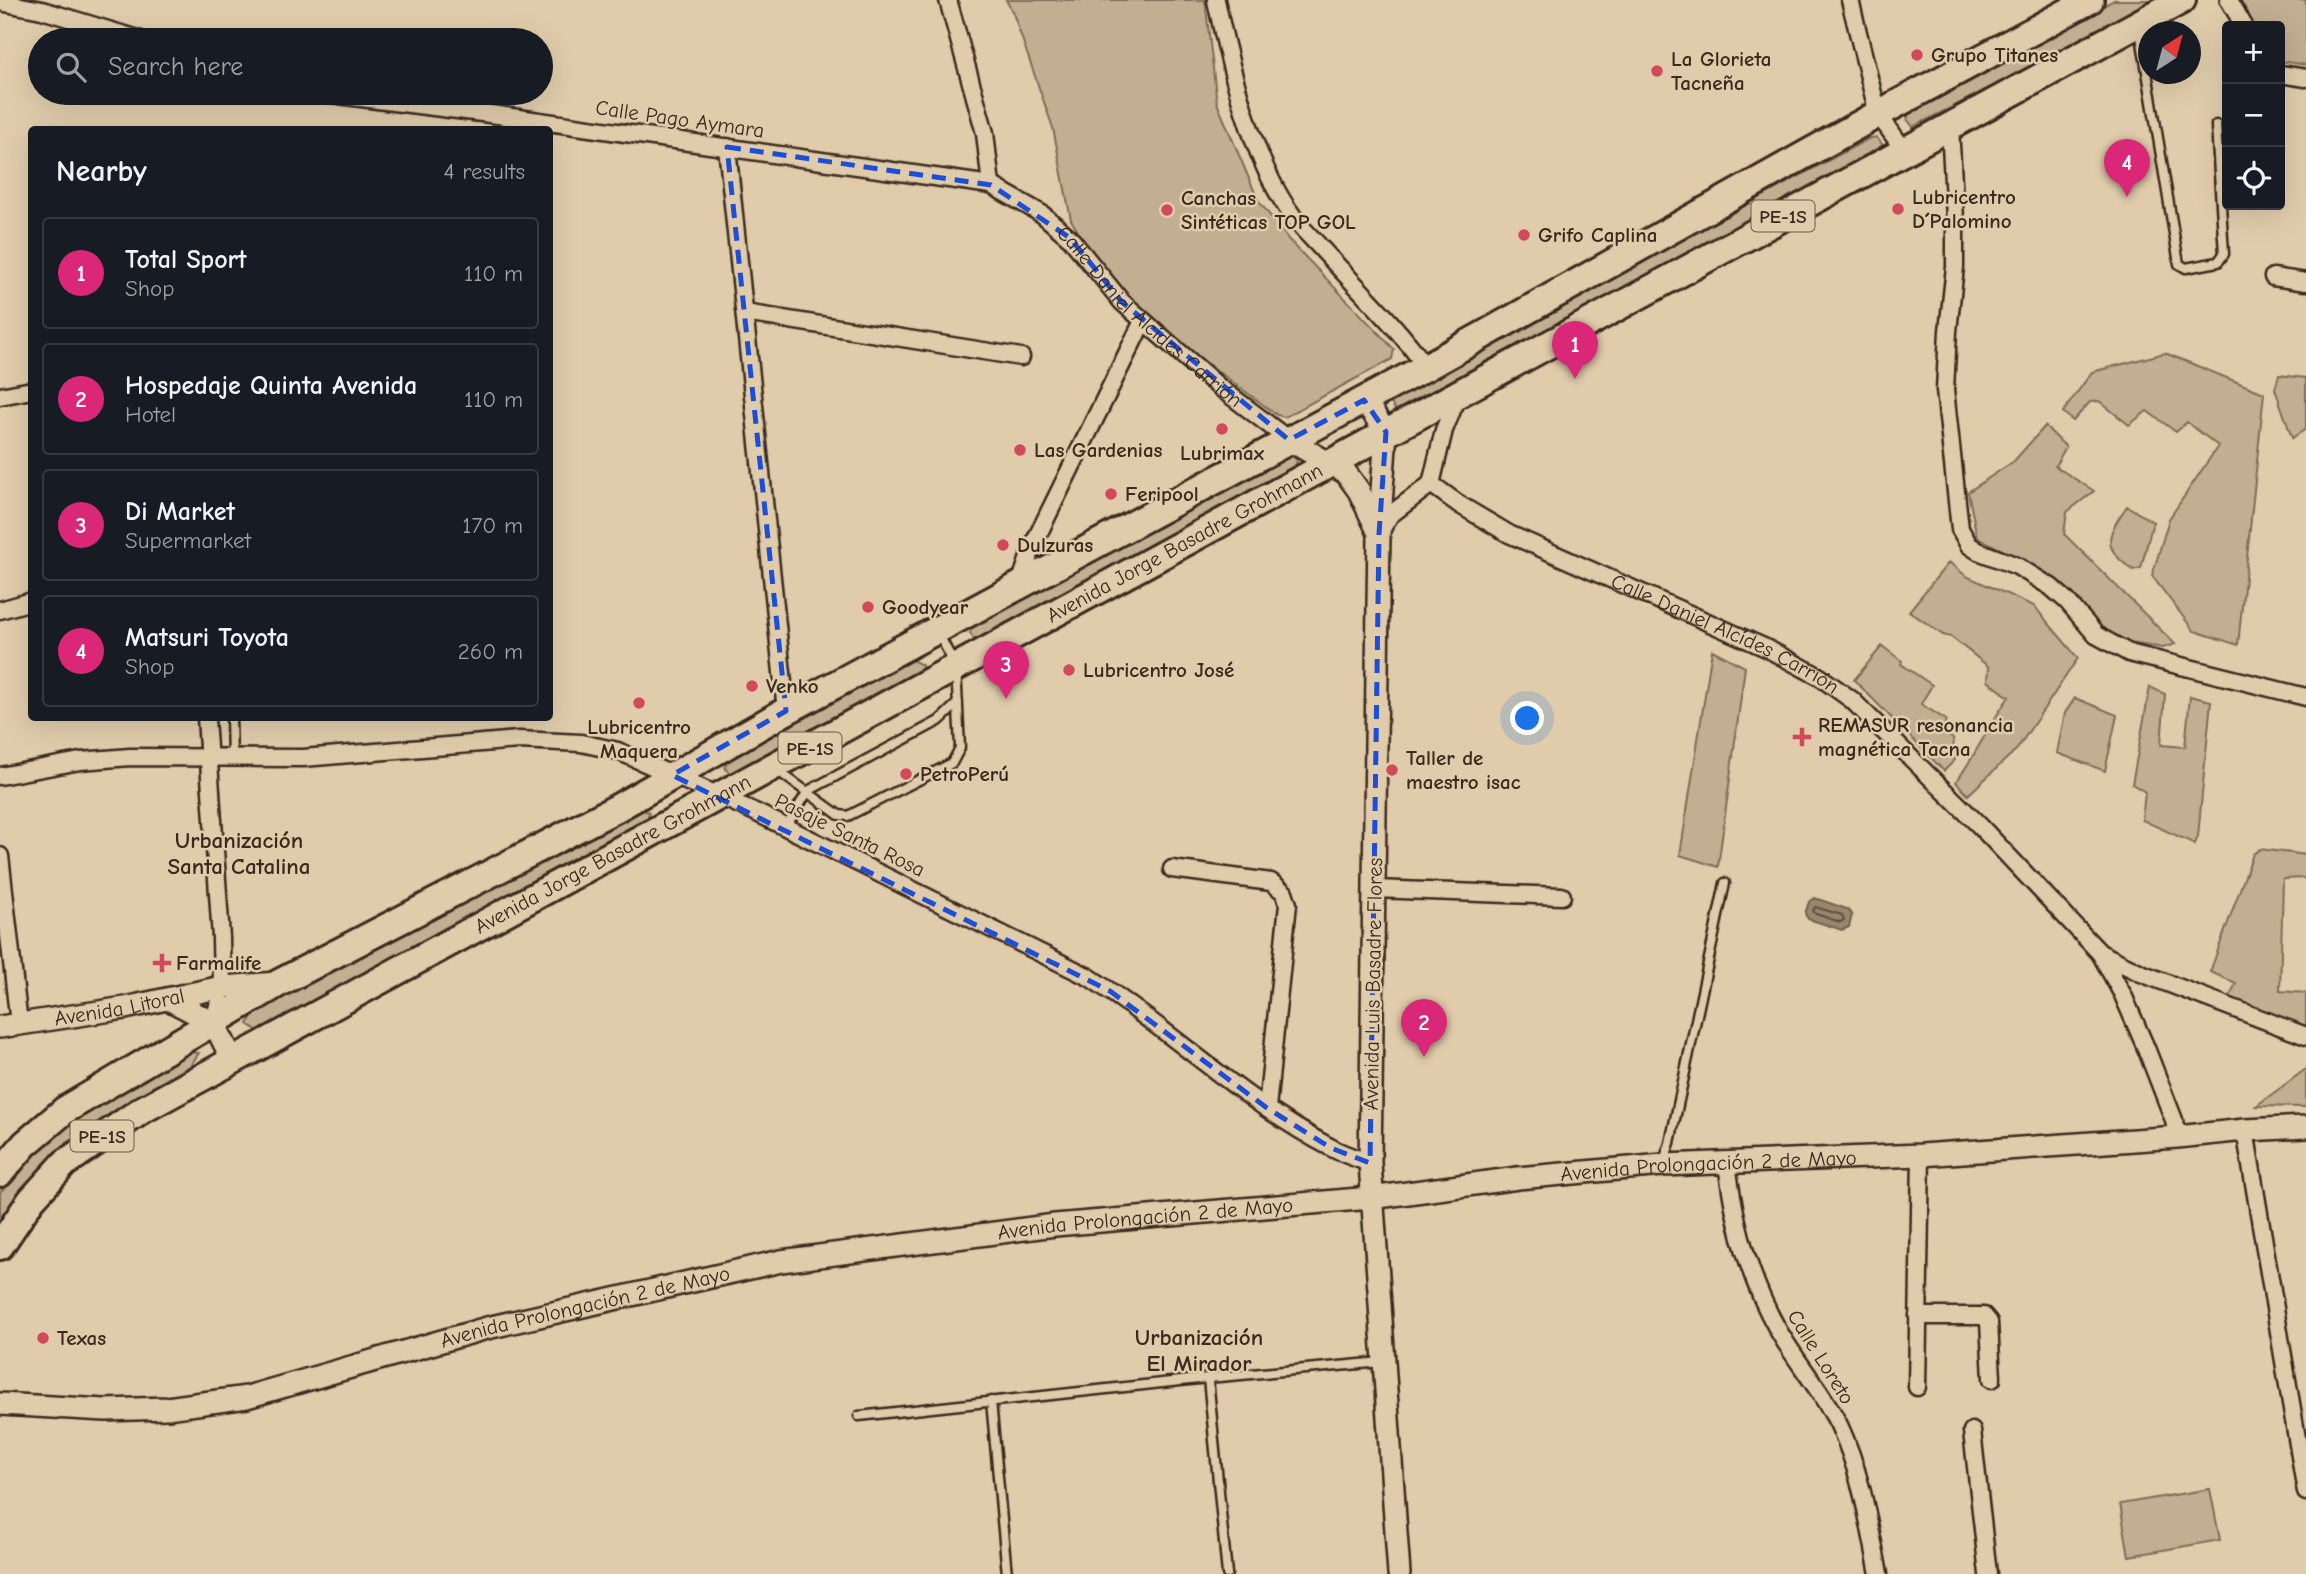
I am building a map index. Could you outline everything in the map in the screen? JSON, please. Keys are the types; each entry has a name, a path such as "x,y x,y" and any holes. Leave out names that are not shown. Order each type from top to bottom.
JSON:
{"highway":[{"name":"Avenida Jorge Basadre Grohmann","path":"2142,21 2182,0"},
{"name":"Avenida Jorge Basadre Grohmann","path":"0,1173 26,1144 65,1110 279,983 617,808 786,711 1426,367 2082,2"},
{"name":"Avenida Jorge Basadre Grohmann","path":"0,1246 31,1200 65,1163 142,1110 2138,23"}],"street":[{"path":"948,0 985,133 991,185"},
{"path":"1216,0 1253,136 1274,187 1293,217 1405,338 1426,367"},
{"path":"1850,0 1878,114 1904,150"},
{"path":"2228,0 2241,21"},
{"path":"0,2 41,5 107,28"},
{"path":"2285,75 2306,78"},
{"name":"Calle Pago Aymara","path":"411,105 991,185"},
{"path":"1950,125 1955,267 1945,390 1960,529 1969,545 2034,575 2067,601 2096,635 2129,653 2306,696"},
{"path":"727,147 786,711"},
{"name":"Calle Daniel Alcídes Carrión","path":"991,185 1042,214 1070,238 1122,302 1218,386 1289,440 1346,472 1359,491 1379,534"},
{"path":"2273,277 2306,282"},
{"path":"744,313 1021,357"},
{"path":"1019,587 1033,545 1143,321"},
{"path":"0,396 28,391"},
{"path":"1379,534 1390,515 1431,484 1444,430 1460,391"},
{"path":"1364,400 1386,432"},
{"name":"Avenida Luis Basadre Flores","path":"1386,432 1379,534 1370,1163 1399,1574"},
{"name":"Calle Daniel Alcídes Carrión","path":"1431,484 1509,534 1766,648 1821,677 1852,699 1903,748 2100,953 2123,995 2146,1048 2174,1120 2177,1137"},
{"path":"0,610 28,602"},
{"path":"206,721 222,938 222,987 214,1023"},
{"name":"Pasaje Santa Rosa","path":"0,776 80,761 130,757 303,758 519,740 581,743 618,751 786,827 1088,977 1131,1005 1208,1066 1267,1108 1331,1148 1370,1163"},
{"path":"0,856 10,1025"},
{"path":"1172,869 1271,882 1284,892 1288,904 1267,1108"},
{"path":"1374,889 1562,895"},
{"name":"Calle Daniel Alcídes Carrión","path":"2100,953 2141,973 2306,1036"},
{"name":"Avenida Litoral","path":"10,1025 125,1008 222,987 279,983"},
{"path":"167,999 214,1023 233,1061"},
{"name":"Avenida Prolongación 2 de Mayo","path":"0,1404 105,1410 155,1408 247,1397 487,1328 781,1261 1055,1225 1371,1198 1518,1178 1663,1165 1922,1155 2306,1127"},
{"path":"2245,1130 2306,1492"},
{"path":"1917,1387 1922,1155"},
{"name":"Calle Loreto","path":"1727,1163 1744,1248 1765,1305 1790,1349 1826,1401 1860,1478 1879,1574"},
{"path":"1918,1315 1984,1316 1989,1322 1992,1379"},
{"path":"1972,1431 1988,1574"}],"lane":[{"path":"2148,84 2179,264 2186,268 2218,262 2224,254 2216,125"},
{"path":"774,768 839,815 848,816 952,763 960,748 956,667 937,631"},
{"path":"786,827 808,791 939,721 958,703"},
{"path":"231,721 232,758"},
{"path":"1663,1165 1670,1143 1725,883"},
{"path":"859,1416 1382,1362"},
{"path":"1208,1378 1227,1574"},
{"path":"991,1401 1007,1574"}],"highlighted area":[{"path":"727,147 991,185 1070,238 1122,302 1289,440 1364,400 1386,432 1379,534 1370,1163 1331,1148 1267,1108 1110,991 672,775 786,711"}],"shaded area":[{"name":"Canchas Sintéticas TOP GOL","path":"1006,0 1205,0 1217,103 1258,200 1289,240 1394,349 1392,359 1285,417 1277,415 1130,303 1093,257 1071,220 1053,128"},
{"path":"2114,0 2161,0 1913,127 1907,119 1911,109"},
{"path":"2239,0 2306,0 2306,65 2285,62 2285,21 2250,21"},
{"path":"1876,137 1882,144 1880,152 1404,410 1396,411 1390,402 1394,396"},
{"path":"2165,353 2264,393 2238,645 2194,631 2152,576 2169,519 2218,446 2187,422 2176,432 2147,411 2129,425 2099,401 2090,402 2073,421 2063,412 2092,372"},
{"path":"2279,375 2306,378 2306,429 2292,438 2275,389"},
{"path":"2045,426 2066,447 2055,466 2094,491 2067,512 2064,534 2175,644 2163,648 2110,640 2094,627 2044,572 1977,537 1968,492 2014,461"},
{"path":"1289,454 1297,460 1295,470 986,639 974,639 970,633 973,623"},
{"path":"2127,506 2153,522 2141,568 2133,570 2115,554 2110,540 2115,525"},
{"path":"1949,562 1966,576 2034,606 2078,658 2017,749 1968,795 1956,782 2009,697 1988,681 1989,667 1951,637 1943,635 1909,611"},
{"path":"1882,646 1902,661 1901,664 1932,685 1921,704 1946,720 1942,732 1953,739 1955,760 1944,771 1854,680"},
{"path":"1712,650 1745,667 1718,867 1680,855"},
{"path":"912,660 922,665 921,675 741,773 730,774 725,768 727,760"},
{"path":"2150,687 2165,694 2161,745 2185,747 2190,696 2211,701 2195,844 2142,820 2145,792 2132,784"},
{"path":"2075,698 2117,715 2105,771 2057,753 2065,713"},
{"path":"636,808 649,812 647,823 258,1031 248,1024 254,1012"},
{"path":"2260,849 2306,855 2306,878 2283,879 2280,991 2306,993 2306,1030 2228,1001 2236,983 2210,972 2253,854"},
{"path":"187,1052 199,1053 191,1065 111,1114 63,1149 20,1193 0,1219 0,1192 54,1134 105,1100"},
{"path":"2306,1069 2306,1107 2256,1106"},
{"path":"2210,1489 2220,1540 2129,1556 2120,1504"}],"water":[{"path":"1815,898 1847,909 1852,915 1849,927 1842,930 1808,919 1805,914 1809,902"}],"place":[{"name":"Grupo Titanes","path":"1917,55"},
{"name":"La Glorieta Tacneña","path":"1657,71"},
{"name":"Matsuri Toyota","path":"2127,197"},
{"name":"Lubricentro D´Palomino","path":"1898,209"},
{"name":"Canchas Sintéticas TOP GOL","path":"1167,210"},
{"name":"Grifo Caplina","path":"1524,235"},
{"name":"Total Sport","path":"1575,379"},
{"name":"Lubrimax","path":"1222,429"},
{"name":"Las Gardenias","path":"1020,450"},
{"name":"Feripool","path":"1111,494"},
{"name":"Dulzuras","path":"1003,545"},
{"name":"Goodyear","path":"868,607"},
{"name":"Lubricentro José","path":"1069,670"},
{"name":"Venko","path":"752,686"},
{"name":"Di Market","path":"1006,699"},
{"name":"Lubricentro Maquera","path":"639,703"},
{"name":"REMASUR resonancia magnética Tacna","path":"1802,737"},
{"name":"Taller de maestro isac","path":"1392,770"},
{"name":"PetroPerú","path":"906,774"},
{"name":"Farmalife","path":"162,963"},
{"name":"Hospedaje Quinta Avenida","path":"1424,1057"},
{"name":"Texas","path":"43,1338"}],"district":[{"name":"Urbanización Santa Catalina","path":"239,853"},
{"name":"Urbanización El Mirador","path":"1199,1350"}]}
